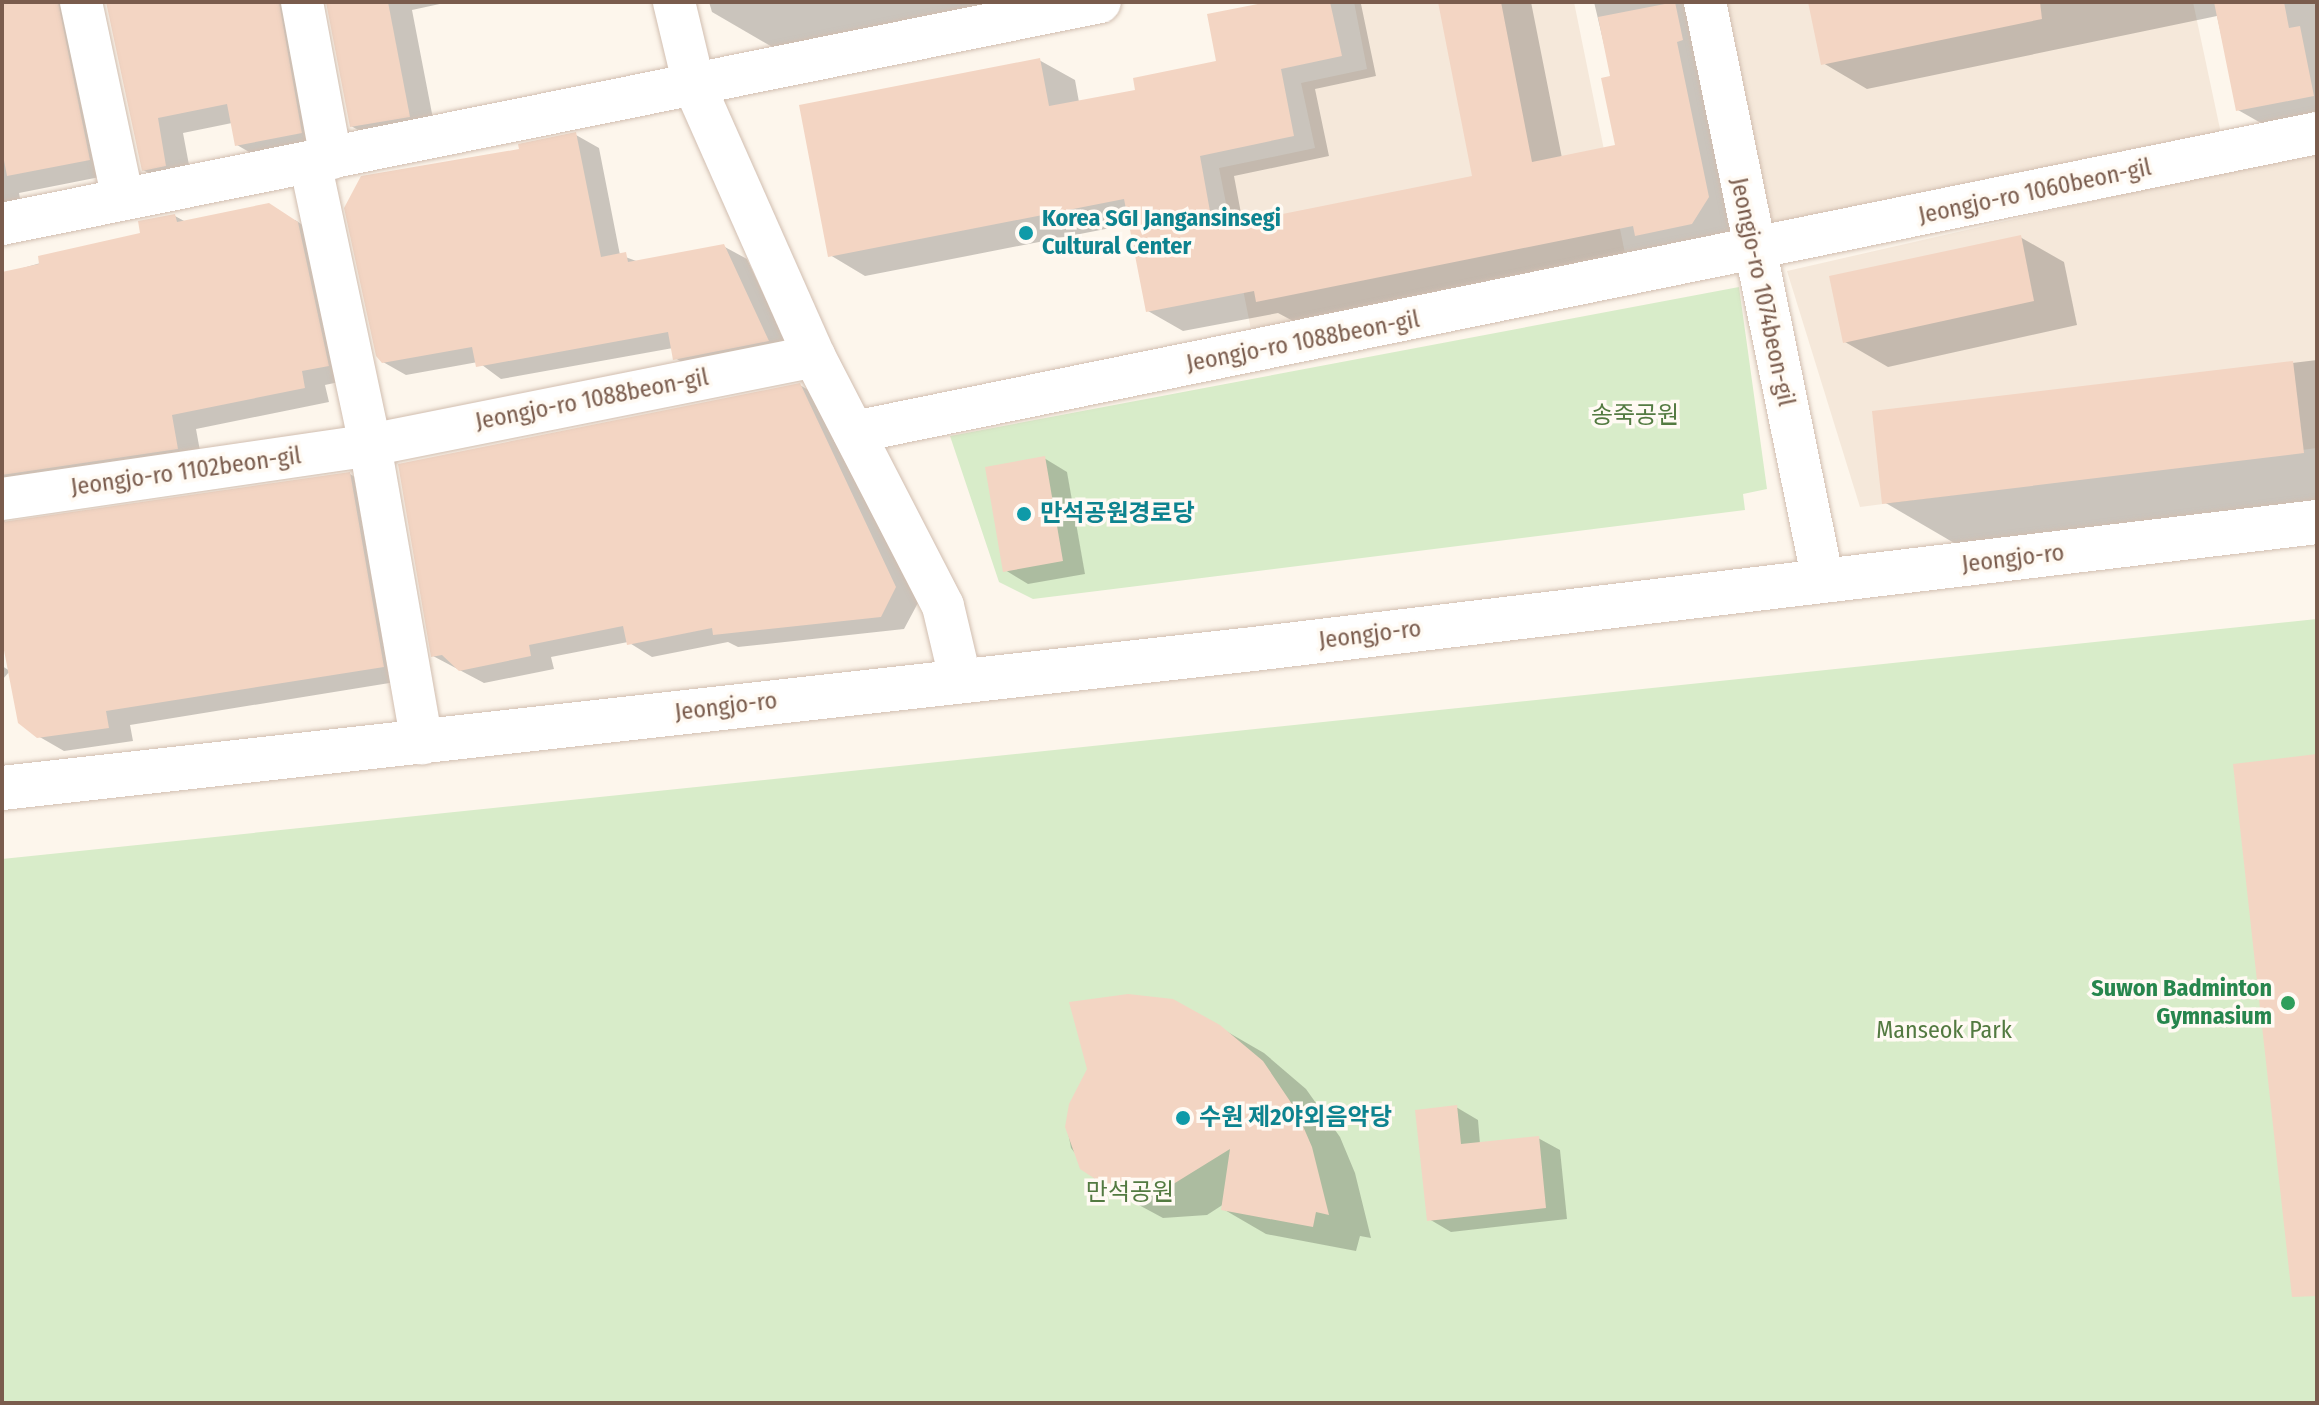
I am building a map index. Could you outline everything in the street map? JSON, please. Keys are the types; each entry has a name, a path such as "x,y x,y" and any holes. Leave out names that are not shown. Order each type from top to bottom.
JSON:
{"street":[{"path":"81,2 123,199"},
{"path":"302,2 320,160 422,743"},
{"path":"674,2 694,85 814,356 943,606 960,678"},
{"path":"2,224 1100,2"},
{"name":"Jeongjo-ro 1074beon-gil","path":"1705,2 1753,252 1823,581"},
{"name":"Jeongjo-ro 1060beon-gil","path":"1753,252 2317,133"},
{"name":"Jeongjo-ro 1088beon-gil","path":"854,432 1753,252"},
{"name":"Jeongjo-ro 1088beon-gil","path":"370,445 814,356"},
{"name":"Jeongjo-ro 1102beon-gil","path":"2,499 370,445"},
{"name":"Jeongjo-ro","path":"2,788 422,743 2317,522"}],"shaded area":[{"path":"1354,2 1574,2 1629,273 1255,350 1219,168 1315,148 1301,83 1367,69"},
{"path":"1714,2 2193,2 2223,143 1764,240"},
{"path":"2317,150 2317,448 1860,507 1787,271"}],"green space":[{"name":"송죽공원","path":"1739,287 1767,489 1743,494 1745,510 1033,599 999,582 950,436"},
{"name":"Manseok Park","path":"2317,619 2317,1403 2,1403 2,859"}],"building":[{"path":"2,2 58,2 90,160 7,176 2,150"},
{"path":"106,2 279,2 302,133 235,146 227,104 158,118 166,166 142,171"},
{"path":"326,2 388,2 410,117 350,127"},
{"path":"1268,2 1330,2 1342,56 1281,69 1294,136 1200,156 1213,228 1472,176 1438,2 1501,2 1532,162 1615,145 1601,78 1610,76 1598,17 1675,2 1683,40 1677,42 1709,197 1692,224 1635,236 1633,226 1256,302 1254,291 1146,312 1124,199 828,257 799,105 1040,58 1049,106 1135,90 1133,78 1216,61 1207,14"},
{"path":"1808,2 2040,2 2042,19 1821,65"},
{"path":"2214,2 2284,2 2289,28 2300,26 2314,96 2236,111"},
{"path":"576,132 601,257 626,252 628,262 724,244 769,341 673,360 668,332 476,367 472,347 382,363 376,356 344,208 361,176 519,149 518,144"},
{"path":"269,203 298,222 329,366 302,371 305,388 172,415 178,449 2,475 2,272 39,264 38,256 140,233 138,221 175,214 177,222"},
{"path":"2021,235 2034,301 1843,343 1829,276"},
{"path":"2293,361 2304,453 1882,504 1872,411"},
{"path":"800,383 896,587 881,617 713,635 712,628 627,645 623,626 529,645 531,656 459,671 442,655 431,657 398,464"},
{"name":"만석공원경로당","path":"1045,456 1063,561 1003,572 985,467"},
{"path":"350,472 384,667 106,711 109,728 37,738 18,723 2,640 2,522"},
{"name":"Suwon Badminton Gymnasium","path":"2317,754 2317,1296 2292,1297 2233,764"},
{"name":"수원 제2야외음악당","path":"1128,994 1173,999 1220,1025 1263,1061 1296,1110 1312,1147 1329,1215 1316,1212 1313,1227 1221,1210 1230,1149 1162,1191 1140,1196 1118,1194 1080,1169 1065,1127 1069,1104 1087,1069 1069,1002"},
{"path":"1457,1105 1461,1144 1539,1136 1546,1208 1427,1221 1415,1110"}],"place":[{"name":"Korea SGI Jangansinsegi Cultural Center","path":"1026,233"},
{"name":"만석공원경로당","path":"1024,514"},
{"name":"Suwon Badminton Gymnasium","path":"2288,1003"},
{"name":"수원 제2야외음악당","path":"1183,1118"}],"park label":[{"name":"만석공원","path":"1130,1193"}]}
